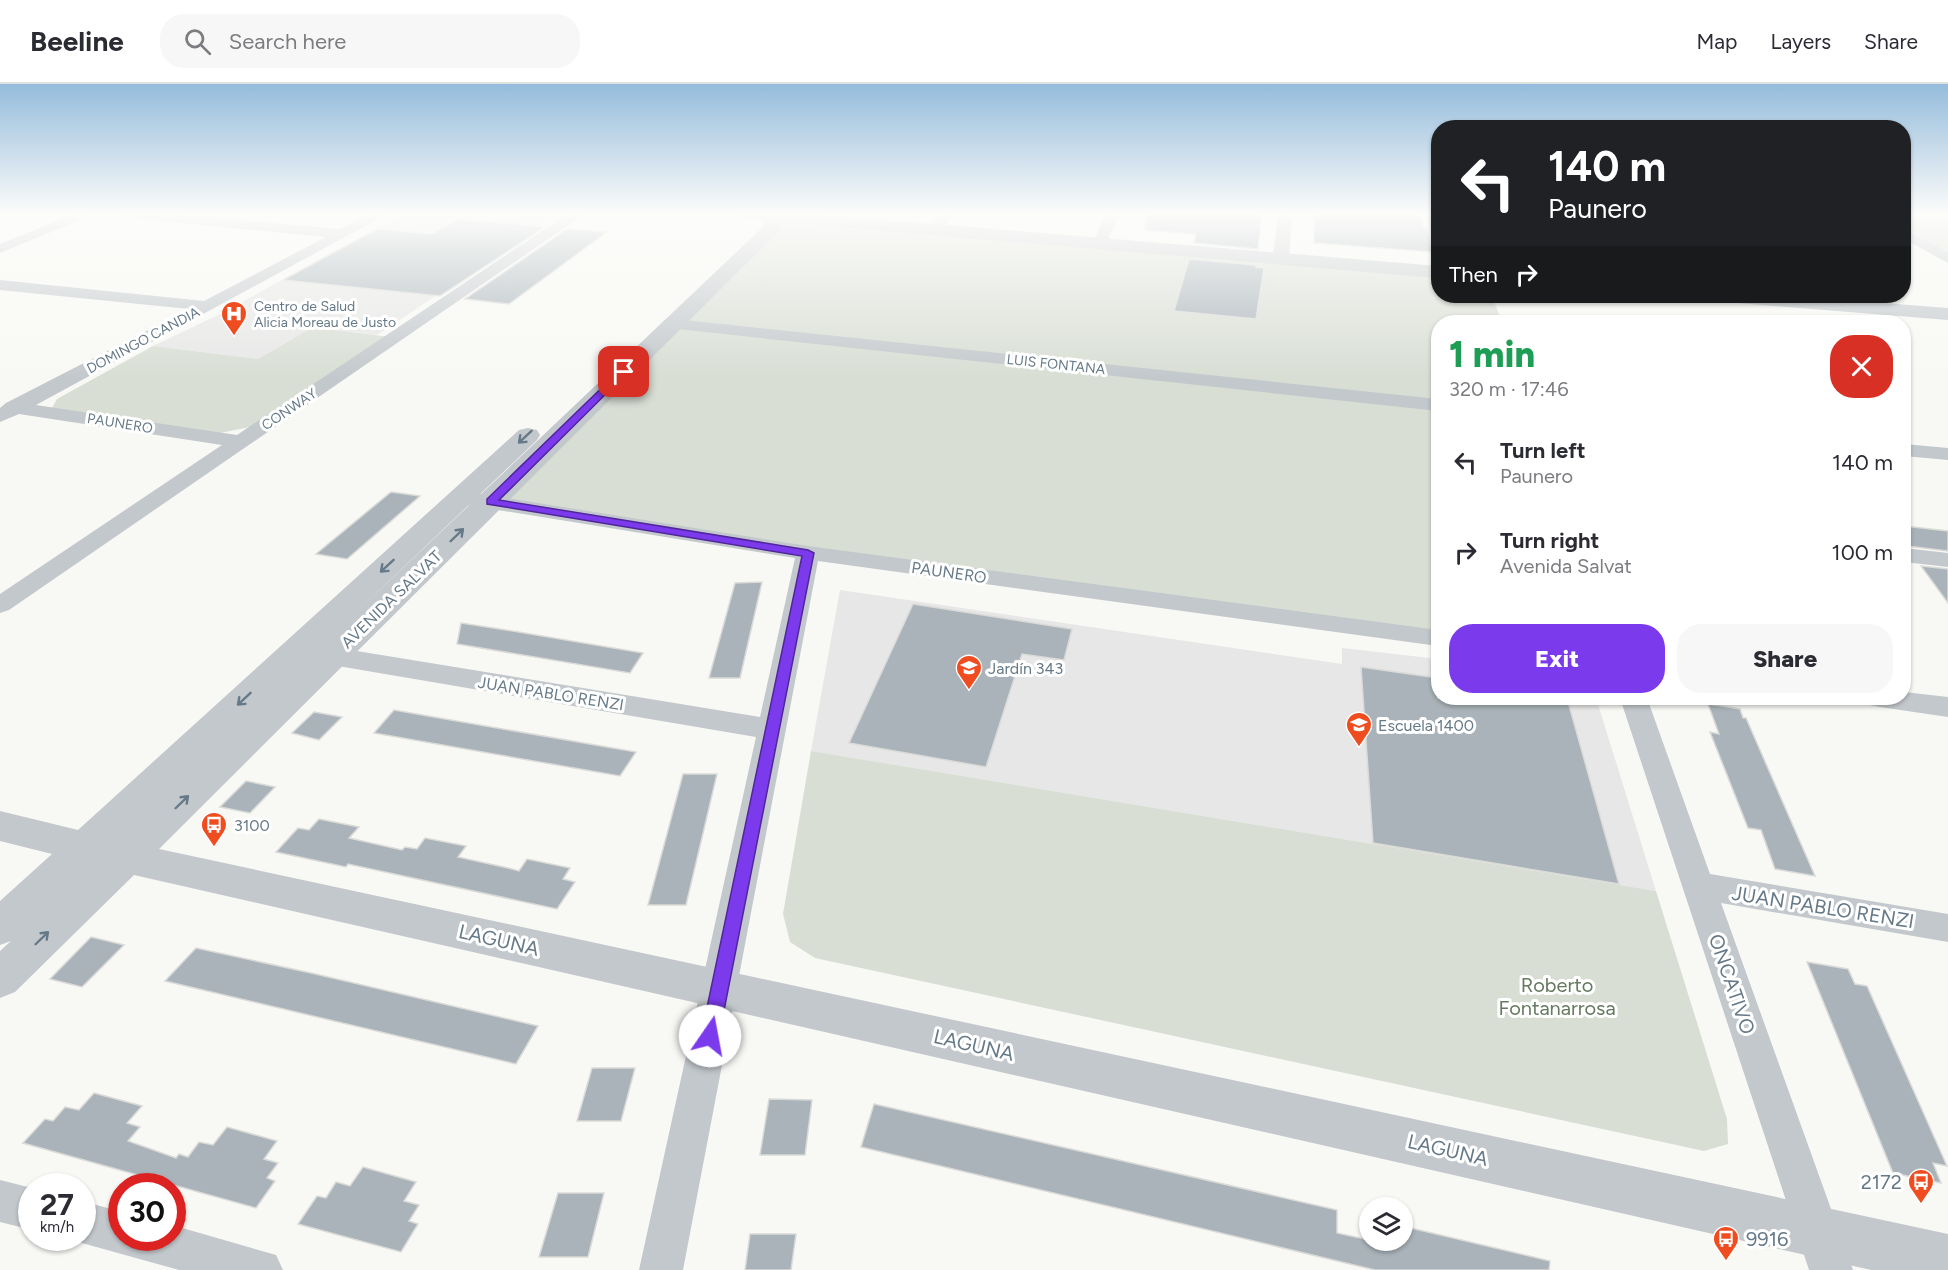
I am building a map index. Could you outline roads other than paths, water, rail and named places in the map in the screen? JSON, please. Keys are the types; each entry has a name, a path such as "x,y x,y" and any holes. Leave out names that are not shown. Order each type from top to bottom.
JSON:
{"street":[{"name":"DOMINGO CANDIA","path":"5,409 279,268"},
{"name":"CONWAY","path":"0,606 497,268"},
{"path":"556,408 706,268"},
{"name":"AVENIDA SALVAT","path":"0,979 105,852 476,500 674,324 730,268"},
{"path":"1397,268 1431,271"},
{"path":"0,285 207,306"},
{"path":"1817,303 1948,314"},
{"name":"LUIS FONTANA","path":"674,324 1431,404"},
{"name":"PAUNERO","path":"5,409 241,442"},
{"name":"AVENIDA SALVAT","path":"0,927 105,852 332,656 476,500 539,424"},
{"path":"1911,451 1948,454"},
{"name":"PAUNERO","path":"476,500 808,553 1431,637"},
{"path":"661,1270 808,553"},
{"path":"1911,556 1948,560"},
{"name":"JUAN PABLO RENZI","path":"332,656 771,729"},
{"path":"1911,702 1948,707"},
{"name":"ONCATIVO","path":"1635,705 1824,1251"},
{"name":"LAGUNA","path":"0,826 105,852 720,989 1824,1251 1948,1261"},
{"name":"JUAN PABLO RENZI","path":"1699,886 1948,927"},
{"path":"0,1201 18,1206"},
{"path":"186,1250 261,1270"}],"place":[{"name":"Centro de Salud Alicia Moreau de Justo","path":"234,337"},
{"name":"Jardín 343","path":"969,691"},
{"name":"Escuela 1400","path":"1359,748"},
{"name":"3100","path":"214,848"},
{"name":"2172","path":"1921,1205"},
{"name":"9916","path":"1726,1262"}],"park label":[{"name":"Roberto Fontanarrosa","path":"1557,996"}]}
